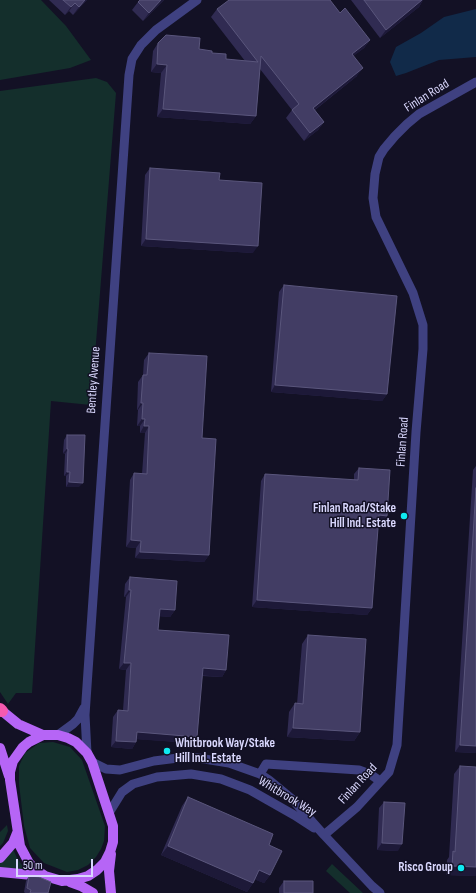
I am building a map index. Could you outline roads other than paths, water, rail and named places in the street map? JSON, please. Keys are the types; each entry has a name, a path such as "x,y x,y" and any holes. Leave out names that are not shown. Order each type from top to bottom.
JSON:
{"main road":[{"path":"1,710 18,724 44,735 58,735 76,742 90,758 113,826 113,842 109,871 111,893"},
{"path":"10,780 12,767 17,754 29,742 44,735"},
{"path":"0,748 10,780 17,833 24,856 36,870 45,876"},
{"path":"0,858 12,843 17,833"},
{"path":"68,881 78,880 97,870 107,857 113,842"},
{"path":"0,872 45,876 68,881 93,893"}],"street":[{"name":"Bentley Avenue","path":"90,758 85,728 86,703 129,75 132,59 141,45 156,30 197,0"},
{"name":"Finlan Road","path":"324,835 357,807 388,772 397,745 423,349 422,325 413,293 376,217 373,198 375,174 379,157 384,149 407,124 419,114 476,82"},
{"path":"58,735 74,724 83,711 86,703"},
{"name":"Whitbrook Way","path":"90,758 106,769 120,770 165,759 192,757 229,763 260,774 292,798 324,835 380,893"},
{"path":"260,774 266,764 359,770 370,774 380,781"},
{"name":"Whitbrook Way","path":"109,813 122,792 134,784 157,776 191,774 236,783 294,815 324,835"}],"water":[{"path":"476,9 476,57 439,60 396,76 390,62 396,47 421,33 444,17"}],"place":[{"name":"Finlan Road/Stake Hill Ind. Estate","path":"404,516"},
{"name":"Whitbrook Way/Stake Hill Ind. Estate","path":"167,751"},
{"name":"Risco Group","path":"461,868"}]}
